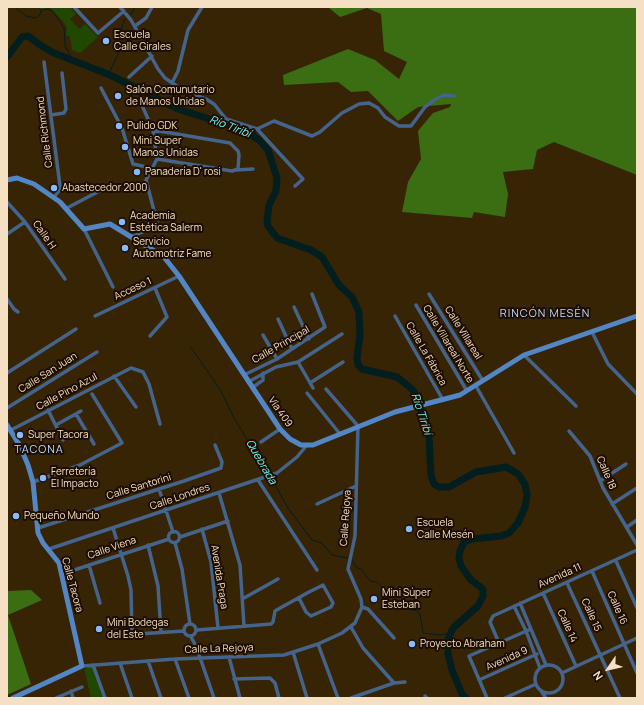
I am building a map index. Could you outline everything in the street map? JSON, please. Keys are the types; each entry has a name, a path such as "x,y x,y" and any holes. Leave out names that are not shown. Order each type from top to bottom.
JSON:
{"street":[{"path":"74,7 98,33 124,11"},
{"path":"120,7 135,26 158,69 165,78 181,89 210,101 226,119 257,129 303,179 295,186"},
{"path":"135,26 146,18 152,7"},
{"path":"172,83 178,71 188,30 202,7"},
{"path":"129,77 152,56"},
{"name":"Calle Richmond","path":"44,62 60,186 59,191 54,197"},
{"path":"50,115 64,113 66,109 62,73"},
{"path":"101,88 122,128 133,164 151,168"},
{"path":"257,129 274,121 282,123 307,136 312,136 320,132 342,113 359,104 369,103 378,108 385,118 399,126 411,126 425,107 434,100 444,96 454,96"},
{"path":"130,237 145,231 157,222 146,180 157,159 153,130 140,101"},
{"path":"153,130 230,143 238,151 239,155 238,169 235,170"},
{"path":"157,159 235,170 253,169"},
{"path":"7,180 17,178 25,180 54,197 67,208 77,223 84,228 113,287"},
{"path":"67,208 109,186"},
{"name":"Calle H","path":"7,202 25,222 65,279"},
{"path":"7,234 25,222"},
{"name":"Vía 409","path":"84,228 110,224 164,257 280,429 295,442 307,446"},
{"name":"Acceso 1","path":"95,316 178,276"},
{"path":"150,336 168,317 155,288"},
{"name":"Calle Principal","path":"244,375 277,359 325,328 312,294"},
{"name":"Calle Villareal","path":"430,294 483,381"},
{"path":"7,299 18,312"},
{"name":"Calle Villareal Norte","path":"416,305 467,391"},
{"path":"294,307 309,338"},
{"name":"Calle La Fábrica","path":"395,316 443,400"},
{"path":"307,446 313,445 375,419 443,400 467,391 524,355 637,316"},
{"path":"278,319 292,349"},
{"path":"7,373 76,329"},
{"path":"592,332 608,364 637,394"},
{"path":"248,382 276,367 298,362 342,334"},
{"path":"263,335 277,359"},
{"name":"Calle San Juan","path":"7,408 97,352"},
{"path":"524,355 576,406"},
{"path":"298,362 313,388"},
{"path":"310,383 343,362"},
{"name":"Calle Pino Azul","path":"11,430 131,368 141,371 153,391 160,424"},
{"path":"252,388 261,382 263,373"},
{"path":"114,376 136,407"},
{"path":"476,386 514,453"},
{"path":"326,389 358,426"},
{"path":"33,482 80,465 122,443 92,394"},
{"path":"307,394 340,434"},
{"path":"48,410 63,440"},
{"path":"56,425 81,411"},
{"path":"76,414 94,444"},
{"name":"Calle Tacora","path":"7,424 28,465 33,482 40,538 59,563 82,666"},
{"name":"Calle Rejoya","path":"358,426 355,536 348,570 361,599 362,607"},
{"path":"261,442 280,429"},
{"name":"Calle 18","path":"569,431 590,456 600,481 612,504 637,544"},
{"name":"Calle Santorini","path":"38,528 222,467 215,445"},
{"name":"Calle Londres","path":"49,549 277,473 297,457 307,446"},
{"path":"600,481 626,464"},
{"path":"258,480 317,570"},
{"path":"317,504 356,486"},
{"path":"612,504 637,488"},
{"path":"159,489 173,532"},
{"path":"220,493 240,565 244,598 244,626"},
{"path":"626,527 637,520"},
{"path":"180,536 228,521"},
{"path":"113,528 131,590 132,634"},
{"name":"Avenida Praga","path":"202,530 210,562 218,628"},
{"path":"173,532 177,532 180,536"},
{"path":"173,532 169,535 169,539 175,543 182,569 190,624"},
{"path":"175,543 178,542 180,536"},
{"name":"Calle Viena","path":"62,574 169,539"},
{"path":"148,545 158,586 161,632"},
{"name":"Avenida 11","path":"499,643 490,622 491,618 520,603 616,561 637,550"},
{"path":"616,561 637,608"},
{"path":"89,565 100,603"},
{"name":"Calle 16","path":"592,571 637,673"},
{"path":"244,598 278,579"},
{"name":"Calle 15","path":"567,582 620,698"},
{"path":"196,630 271,624 273,622 275,611 299,598 323,585 333,603 331,607 311,616 306,612 299,598"},
{"name":"Calle 14","path":"543,593 576,666"},
{"path":"520,603 546,665"},
{"path":"514,606 536,654 540,668"},
{"path":"394,638 368,609 362,607 361,614 351,627 363,648 394,683"},
{"path":"190,624 194,625 196,630"},
{"path":"184,631 186,626 190,624"},
{"name":"Calle La Rejoya","path":"82,666 175,659 284,655 318,644 351,627"},
{"path":"487,698 469,656 531,629"},
{"path":"192,636 196,630"},
{"path":"123,635 184,631"},
{"path":"184,631 187,636 192,636"},
{"path":"192,636 214,698"},
{"path":"562,673 637,638"},
{"path":"318,644 338,698"},
{"path":"293,652 307,698"},
{"name":"Avenida 9","path":"479,680 540,652"},
{"path":"228,657 240,698"},
{"path":"175,659 189,698"},
{"path":"148,661 161,698"},
{"path":"120,663 132,698"},
{"path":"93,665 105,698"},
{"path":"546,698 536,684 535,676 540,668 546,665 555,666 562,673 561,685 549,693"},
{"path":"13,698 82,666"},
{"path":"234,679 260,677 273,680 279,698"},
{"path":"351,698 394,683 405,682"},
{"path":"505,698 536,684"},
{"path":"56,698 82,687"},
{"path":"541,690 549,693 552,698"},
{"path":"71,691 73,698"}],"green space":[{"path":"42,7 70,7 76,14 70,19 79,29 85,24 98,37 80,53 72,50 70,36 66,35 67,28 63,21 50,8 40,9"},
{"path":"328,7 637,7 637,175 554,142 537,150 533,169 503,172 508,194 505,217 474,212 472,218 402,212 408,182 421,159 418,131 433,113 450,107 451,104 418,107 398,121 368,91 351,92 338,82 284,85 283,75 348,49 375,60 399,79 407,62 384,51 381,14 367,8 340,17"},
{"path":"31,590 42,600 8,615 31,684 7,695 7,591"},
{"path":"92,666 104,698 91,698 84,669"}],"waterway":[{"path":"15,7 26,16 36,18 40,15 41,10 48,9 53,11 64,28 65,46 73,60"},
{"name":"Quebrada","path":"108,75 123,44 122,27 124,20 132,13 135,7"},
{"name":"Río Tiribí","path":"7,57 22,37 28,36 54,53 110,75 178,109 244,130 259,140 268,150 277,178 276,191 269,205 267,221 268,226 277,238 311,250 322,257 339,285 352,297 359,312 360,335 357,358 358,365 362,369 397,377 412,389 417,396 429,438 431,476 434,484 439,487 449,487 476,472 506,467 518,474 525,484 527,495 525,507 518,523 509,533 501,536 472,539 464,542 460,551 459,558 461,566 471,580 483,589 483,596 478,606 453,628 448,639 448,654 452,670 462,694 466,698"},
{"name":"Quebrada","path":"190,346 221,391 234,418 268,474"},
{"name":"Quebrada","path":"270,476 288,508 312,540 322,543 332,555 348,558"},
{"name":"Quebrada","path":"352,560 356,567 362,570 370,581 377,582 381,586 389,597 390,603 403,604 405,608 417,611 420,614 423,633 441,635 451,633"}],"place":[{"name":"Escuela Calle Girales","path":"106,41"},
{"name":"Salón Comunutario de Manos Unidas","path":"118,96"},
{"name":"Pulido GDK","path":"119,126"},
{"name":"Mini Super Manos Unidas","path":"125,147"},
{"name":"Panadería D' rosi","path":"137,172"},
{"name":"Abastecedor 2000","path":"54,188"},
{"name":"Academia Estética Salerm","path":"122,222"},
{"name":"Servicio Automotriz Fame","path":"125,248"},
{"name":"Super Tacora","path":"20,435"},
{"name":"Ferretería El Impacto","path":"43,478"},
{"name":"Pequeño Mundo","path":"16,516"},
{"name":"Escuela Calle Mesén","path":"409,529"},
{"name":"Mini Súper Esteban","path":"374,599"},
{"name":"Mini Bodegas del Este","path":"99,629"},
{"name":"Proyecto Abraham","path":"412,644"}],"district":[{"name":"RINCÓN MESÉN","path":"545,314"},
{"name":"TACONA","path":"39,450"}]}
